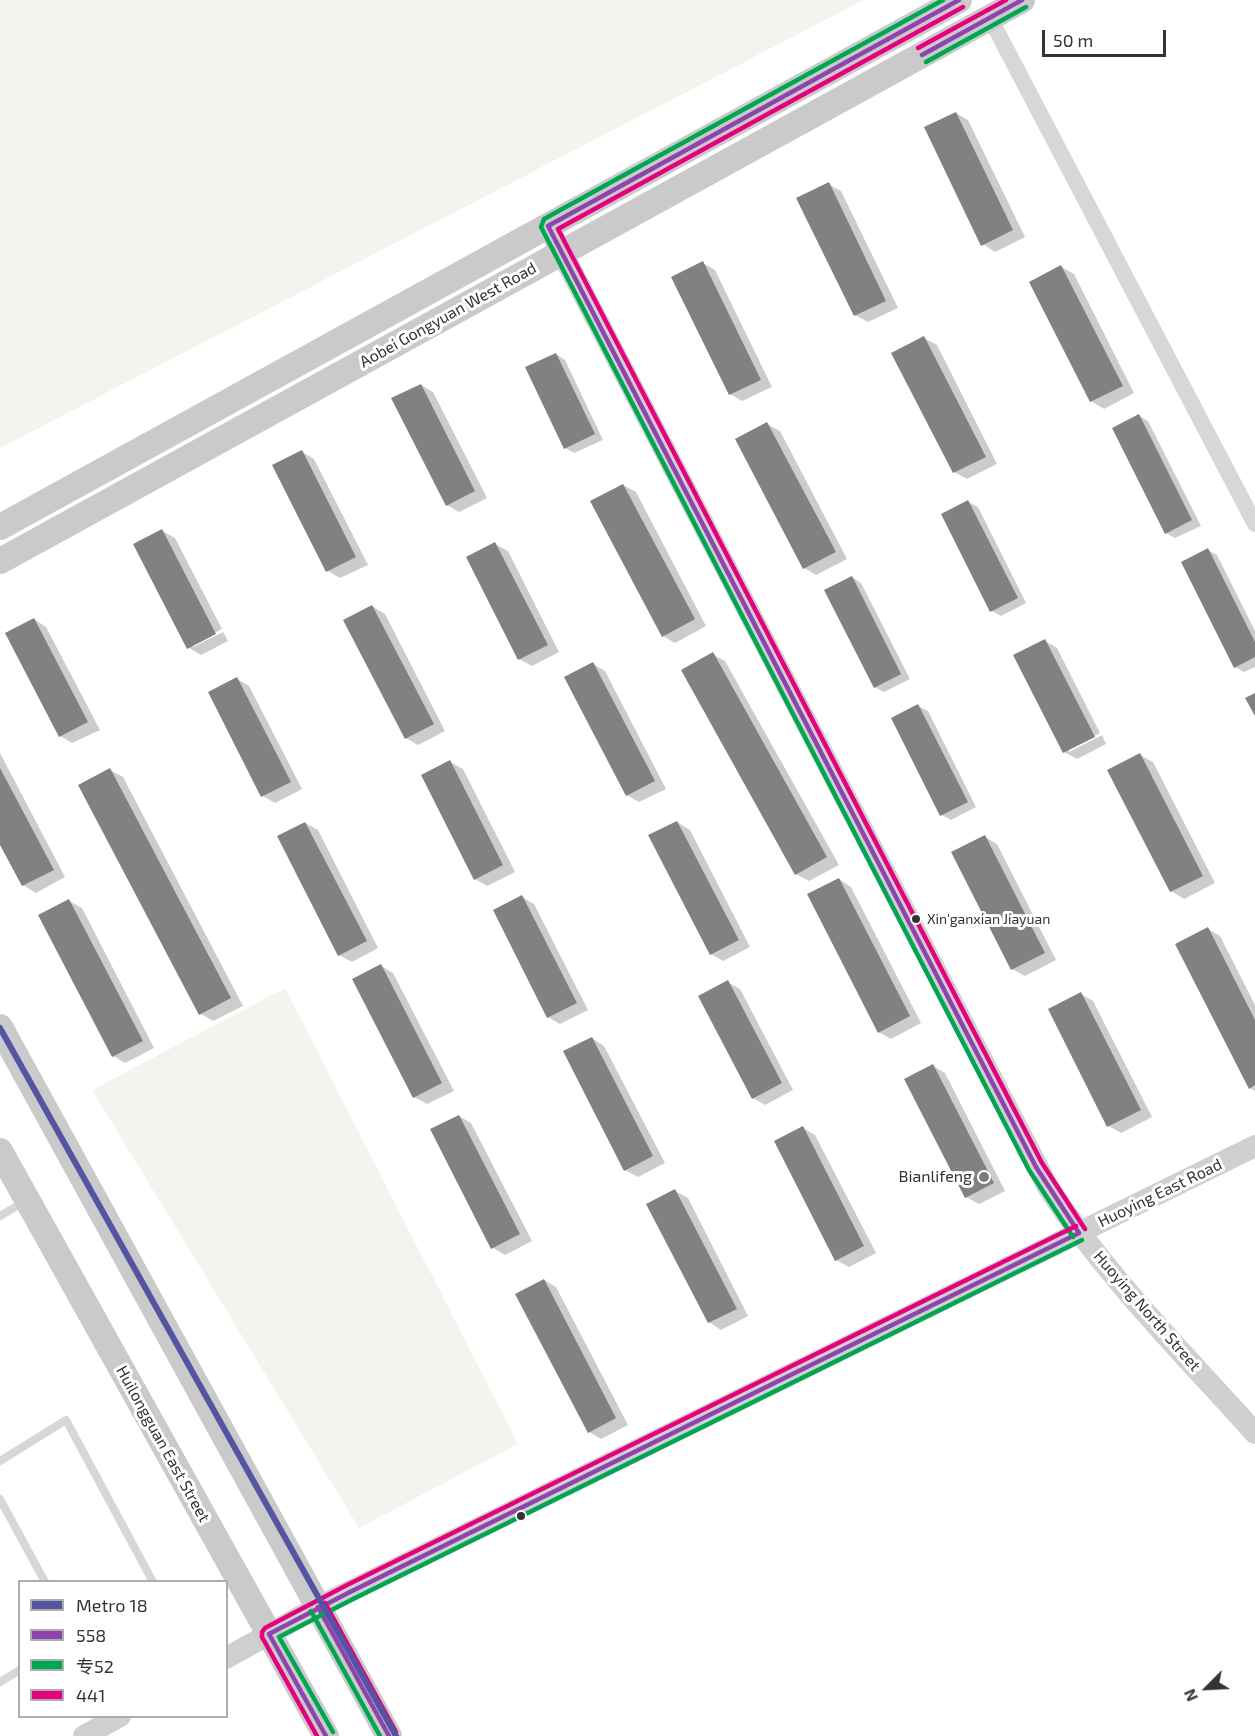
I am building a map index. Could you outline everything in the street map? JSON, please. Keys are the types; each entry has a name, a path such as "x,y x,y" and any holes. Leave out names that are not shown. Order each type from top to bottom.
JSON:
{"main road":[{"name":"Aobei Gongyuan West Road","path":"0,527 959,0"},
{"name":"Aobei Gongyuan West Road","path":"0,561 1022,0"},
{"path":"0,1027 389,1736"},
{"name":"Huilongguan East Street","path":"0,1151 326,1736"}],"street":[{"path":"990,18 1255,524"},
{"name":"Huoying North Street","path":"548,226 1036,1167 1079,1233 1255,1433"},
{"name":"Huoying East Road","path":"228,1657 318,1607 1255,1146"},
{"path":"84,1736 116,1718"}],"lane":[{"path":"0,1216 27,1200"},
{"path":"0,1461 66,1420 152,1580"},
{"path":"0,1499 44,1580"},
{"path":"0,1682 18,1671"}],"shaded area":[{"path":"0,0 864,0 0,448"},
{"path":"285,988 518,1444 359,1528 92,1090"}],"building":[{"path":"956,112 1013,230 981,246 924,127"},
{"path":"829,182 886,301 854,316 796,198"},
{"path":"703,261 761,380 729,395 671,277"},
{"path":"1061,265 1123,386 1090,402 1029,282"},
{"path":"924,336 986,457 953,473 891,353"},
{"path":"556,353 595,434 564,449 525,367"},
{"path":"421,384 475,491 446,506 391,398"},
{"path":"1139,414 1192,520 1165,534 1112,428"},
{"path":"767,422 836,552 803,569 735,439"},
{"path":"302,450 356,557 326,572 272,465"},
{"path":"623,484 695,619 662,637 590,501"},
{"path":"968,500 1018,598 990,612 941,514"},
{"path":"162,529 216,634 187,649 133,544"},
{"path":"495,542 548,645 518,660 466,557"},
{"path":"1208,548 1255,642 1255,657 1234,668 1181,562"},
{"path":"852,576 901,674 874,688 824,590"},
{"path":"372,605 434,724 405,739 343,620"},
{"path":"34,618 88,722 59,737 5,633"},
{"path":"1045,639 1095,737 1063,753 1013,655"},
{"path":"713,652 827,857 795,875 681,670"},
{"path":"593,662 655,781 626,796 564,677"},
{"path":"237,677 291,782 261,797 208,692"},
{"path":"1255,693 1255,716 1245,698"},
{"path":"918,704 968,802 940,816 891,718"},
{"path":"1140,753 1203,876 1170,892 1107,770"},
{"path":"450,760 503,865 474,880 421,775"},
{"path":"0,768 54,870 22,886 0,845"},
{"path":"110,768 231,998 199,1015 78,785"},
{"path":"677,821 739,940 710,955 648,835"},
{"path":"305,822 367,941 338,956 277,836"},
{"path":"985,835 1045,953 1011,970 951,852"},
{"path":"839,878 910,1016 878,1033 807,894"},
{"path":"522,895 577,1003 547,1018 493,910"},
{"path":"69,899 143,1041 112,1057 38,915"},
{"path":"1208,927 1255,1020 1255,1085 1249,1089 1175,944"},
{"path":"381,964 442,1083 413,1098 352,979"},
{"path":"728,980 782,1083 752,1099 698,996"},
{"path":"1081,992 1141,1110 1107,1127 1048,1009"},
{"path":"592,1037 653,1156 624,1171 563,1051"},
{"path":"933,1064 994,1183 965,1198 904,1079"},
{"path":"459,1115 520,1234 491,1249 430,1129"},
{"path":"803,1126 864,1246 835,1261 774,1141"},
{"path":"675,1189 737,1309 708,1323 646,1204"},
{"path":"544,1279 616,1418 588,1433 515,1294"}],"metro line":[{"name":"18","path":"0,1028 396,1736"}],"transit line":[{"name":"专52","path":"943,0 544,219 541,227 1029,1170 1073,1237"},
{"name":"558","path":"959,0 548,226 1036,1167 1079,1233"},
{"name":"441","path":"918,48 1006,0"},
{"name":"558","path":"922,55 1022,0"},
{"name":"441","path":"963,7 558,229 1042,1163 1085,1229"},
{"name":"专52","path":"926,62 1026,7"},
{"name":"441","path":"317,1736 262,1637 265,1628 347,1585 1076,1226"},
{"name":"558","path":"326,1736 269,1634 1079,1233"},
{"name":"专52","path":"333,1732 279,1637 1082,1240"},
{"name":"441","path":"325,1603 396,1732"},
{"name":"558","path":"318,1607 389,1736"},
{"name":"专52","path":"311,1611 380,1736"}],"place":[{"name":"Xin'ganxian Jiayuan","path":"916,919"},
{"name":"Bianlifeng","path":"984,1177"}]}
